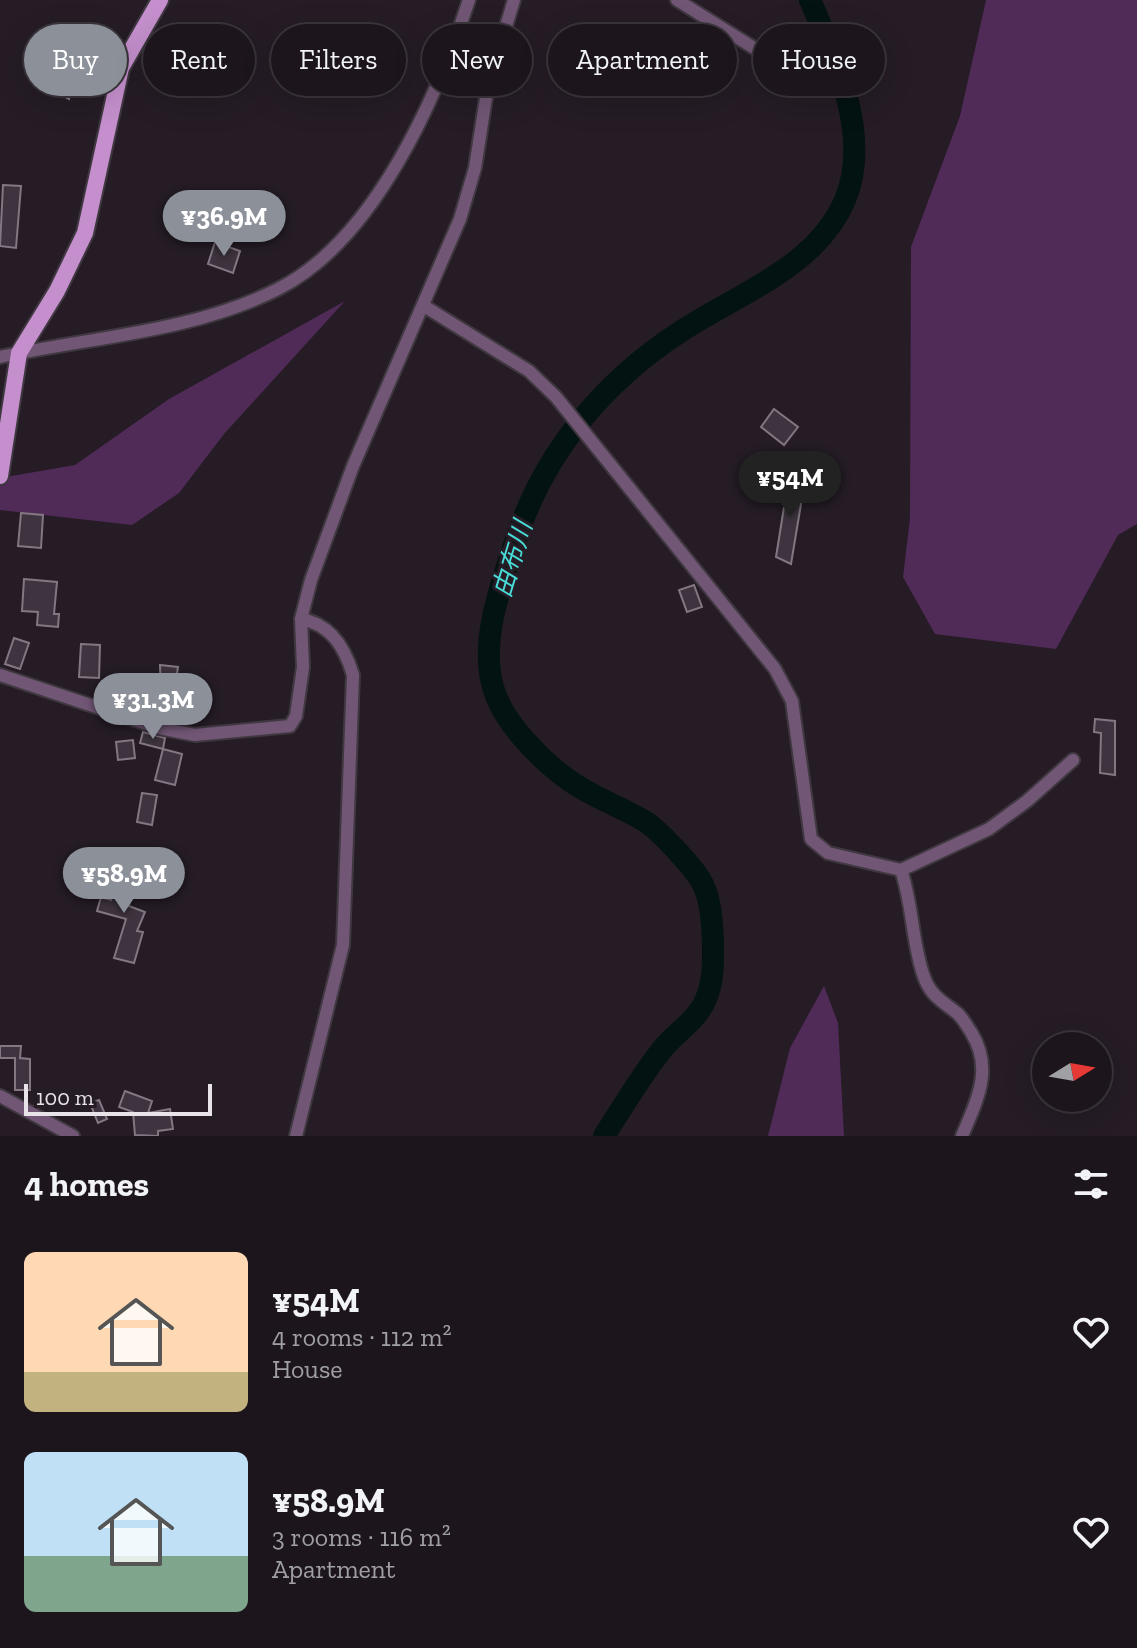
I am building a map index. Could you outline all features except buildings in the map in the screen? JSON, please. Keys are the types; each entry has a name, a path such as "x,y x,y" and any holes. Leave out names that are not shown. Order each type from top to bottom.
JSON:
{"main road":[{"path":"0,476 19,353 57,291 85,233 121,68 160,0"}],"street":[{"path":"0,357 216,313 281,288 321,258 391,178 435,91 469,0"},
{"path":"0,675 159,728 195,735 290,726 296,716 303,667 301,619 311,580 353,466 424,306 472,180 488,85 514,0"},
{"path":"677,0 753,47"},
{"path":"424,306 529,371 556,397 775,669 792,701 811,839 828,853 901,870 989,829 1027,801 1073,760"},
{"path":"296,1136 343,945 353,687 347,654 334,635 301,619"},
{"path":"901,870 911,899 923,974 932,994 959,1014 974,1037 984,1064 983,1084 962,1136"},
{"path":"0,1096 73,1136"}],"shaded area":[{"path":"986,0 1137,0 1137,524 1118,535 1056,649 935,634 903,577 910,518 911,247 960,116"},
{"path":"345,301 224,434 179,493 132,525 0,510 0,478 75,465 169,399"},
{"path":"824,986 838,1023 844,1136 768,1136 790,1048"}],"waterway":[{"name":"由布川","path":"604,1136 656,1057 693,1019 706,999 713,963 709,901 696,873 659,833 646,822 570,781 518,732 502,708 491,678 489,658 493,618 503,578 527,510 559,450 579,423 601,397 652,352 795,262 832,224 845,200 852,175 852,124 839,72 810,0"}]}
